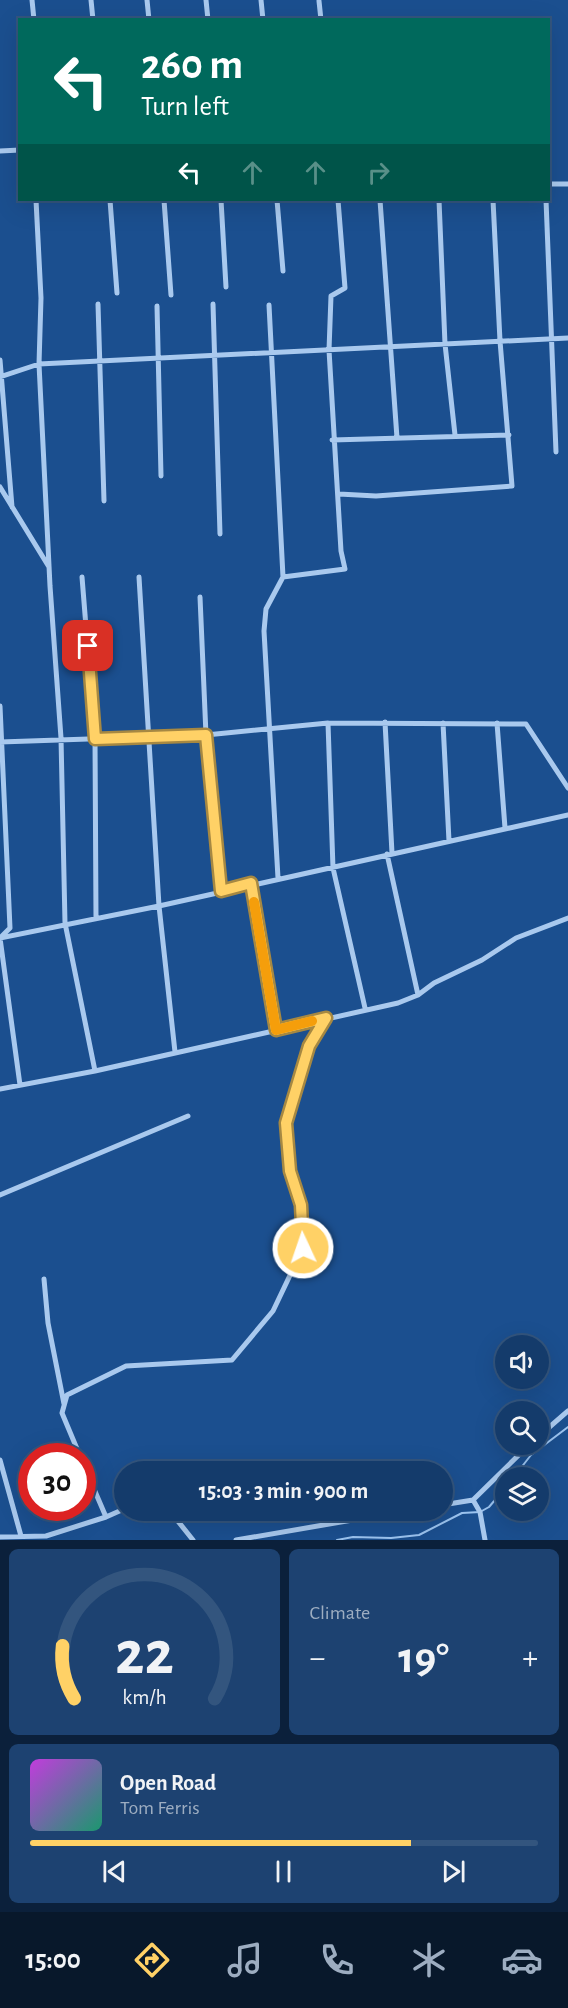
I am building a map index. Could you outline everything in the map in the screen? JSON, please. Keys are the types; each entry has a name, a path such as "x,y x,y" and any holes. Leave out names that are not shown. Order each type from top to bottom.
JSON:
{"street":[{"path":"32,0 34,18"},
{"path":"91,0 93,18"},
{"path":"147,0 149,18"},
{"path":"206,0 208,18"},
{"path":"261,0 263,18"},
{"path":"319,1 321,18"},
{"path":"0,151 18,150"},
{"path":"550,184 568,184"},
{"path":"36,201 41,297 39,364 61,738 65,923 95,1071"},
{"path":"110,201 117,293"},
{"path":"164,201 171,295"},
{"path":"221,201 226,287"},
{"path":"277,201 283,271"},
{"path":"283,578 345,569 340,551 339,494 332,440 328,350 331,296 345,288 338,201"},
{"path":"380,201 397,438"},
{"path":"439,201 444,344 455,435"},
{"path":"339,494 376,496 512,486 500,341 493,201"},
{"path":"546,201 556,452"},
{"path":"98,304 104,501"},
{"path":"213,304 220,534"},
{"path":"269,305 283,578 266,609 264,631 278,878"},
{"path":"157,306 161,476"},
{"path":"0,378 39,364 99,363 215,354 391,348 568,338"},
{"path":"0,360 12,507"},
{"path":"332,440 509,435"},
{"path":"0,488 50,568"},
{"path":"82,577 95,739 96,917"},
{"path":"139,577 159,906 175,1052"},
{"path":"200,597 206,735 221,891"},
{"path":"0,706 10,928 0,938"},
{"path":"385,722 389,854 418,995"},
{"path":"1,742 61,738 206,735 328,723 526,724 568,788"},
{"path":"328,723 333,868 365,1008"},
{"path":"443,723 449,841"},
{"path":"497,723 505,828"},
{"path":"560,775 568,775"},
{"path":"0,938 65,923 159,906 251,883 333,868 568,815"},
{"path":"251,883 276,1030"},
{"path":"0,1089 95,1071 365,1008 398,1003 418,995 434,983 482,960 516,938 568,918"},
{"path":"0,938 20,1085"},
{"path":"75,1443 62,1413 66,1395 126,1366 232,1360 273,1311 303,1248 301,1205 290,1171 286,1123 309,1046 326,1018"},
{"path":"0,1195 188,1116"},
{"path":"44,1279 48,1323 64,1405"},
{"path":"549,1427 568,1411"},
{"path":"453,1503 473,1500 519,1455"},
{"path":"0,1460 21,1536"},
{"path":"0,1494 7,1491"},
{"path":"96,1494 106,1517"},
{"path":"473,1500 480,1512 485,1540"},
{"path":"0,1537 46,1536 114,1513"},
{"path":"178,1521 193,1540"},
{"path":"236,1540 347,1521"}],"waterway":[{"path":"522,1467 531,1455 568,1427"},
{"path":"337,1540 353,1537 391,1538 419,1535 462,1513 480,1512 495,1500"}],"slow traffic":[{"path":"254,902 276,1030 312,1021"}],"route":[{"path":"88,646 95,739 206,735 221,891 251,883 276,1030 326,1018 309,1046 286,1123 290,1171 301,1205 303,1248"}]}
